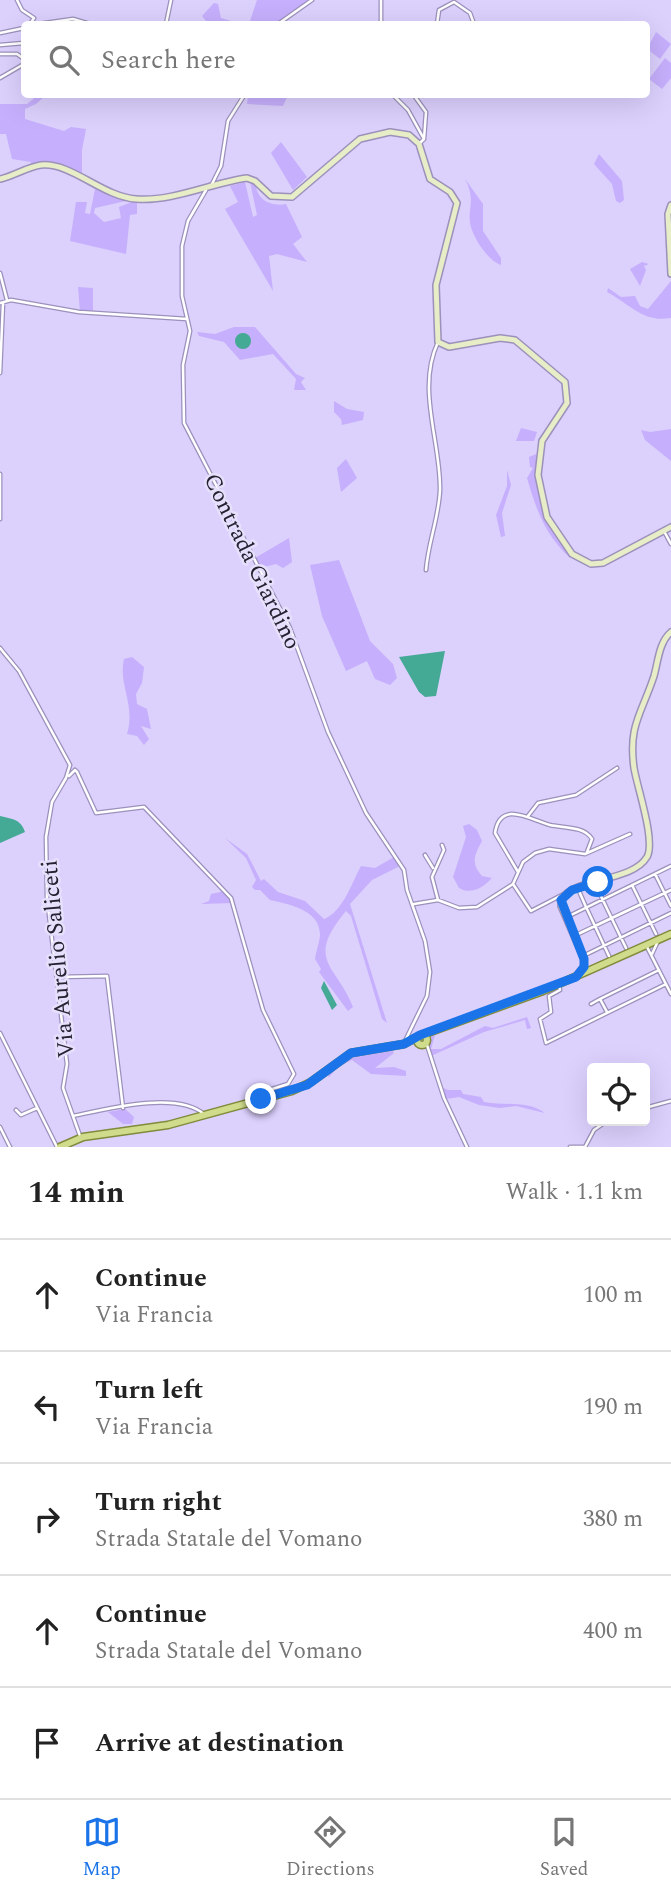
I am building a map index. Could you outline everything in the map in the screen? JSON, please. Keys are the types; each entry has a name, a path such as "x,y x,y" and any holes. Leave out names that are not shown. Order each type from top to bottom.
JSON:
{"main road":[{"path":"0,179 34,166 48,165 113,194 140,200 211,184 251,179 271,196 287,198 366,136 401,132 422,141 429,179 450,192 457,203 436,285 438,342 449,347 500,338 514,340 565,382 567,403 542,441 538,475 547,517 572,554 592,564 603,563 671,527"},
{"path":"671,205 668,214 671,274"},
{"path":"590,971 559,902 565,894 641,863 648,853 649,840 634,768 633,730 661,649 671,632"},
{"path":"585,960 596,965 650,948 657,937 671,933"},
{"path":"59,1147 81,1138 164,1125 205,1115 307,1085 351,1053 419,1042 432,1032 576,977 609,959"},
{"path":"576,977 585,960"}],"street":[{"path":"17,0 22,10 34,18 32,21"},
{"path":"282,21 312,0"},
{"path":"380,0 381,21"},
{"path":"166,21 169,1"},
{"path":"438,21 439,10 450,2 466,9 472,21"},
{"path":"59,21 80,21"},
{"path":"0,33 21,30"},
{"path":"0,45 21,43"},
{"path":"0,54 17,54 21,58"},
{"path":"0,78 21,63"},
{"name":"Contrada Giardino","path":"242,98 228,121 221,166 188,221 181,246 182,296 190,340 184,356 182,387 186,427 287,621 328,732 370,820 401,862 425,941 429,986 419,1042"},
{"path":"396,98 408,110 422,141"},
{"path":"416,98 426,112 422,141"},
{"path":"0,273 7,300"},
{"path":"0,373 1,303 7,300 89,313 187,319"},
{"path":"426,569 440,495 440,453 429,397 433,353 438,342"},
{"path":"0,474 0,519"},
{"path":"664,533 671,544"},
{"path":"0,648 19,671 62,747 70,765 64,780"},
{"path":"528,816 538,803 576,796 617,768"},
{"path":"64,780 73,771 77,772 96,813 144,807 231,898 263,1010 294,1074 288,1084 250,1096 249,1102"},
{"name":"Via Aurelio Saliceti","path":"64,780 52,803 46,837 47,898 68,1065 63,1086 81,1138"},
{"path":"518,872 499,843 495,828 509,813 588,833 592,843 584,854"},
{"path":"414,904 438,900 467,909 487,903 513,884 529,856 542,850 584,854 630,834"},
{"path":"438,900 432,887 433,868 444,850 442,845"},
{"path":"425,855 433,868"},
{"path":"565,917 671,866"},
{"path":"655,874 671,906"},
{"path":"513,884 531,911 548,902 559,902"},
{"path":"632,885 657,937"},
{"path":"596,886 626,948"},
{"path":"574,936 671,890"},
{"path":"579,891 609,959"},
{"path":"548,902 559,902"},
{"path":"585,960 604,945 671,913"},
{"path":"650,948 671,994"},
{"path":"591,1004 659,970"},
{"path":"58,977 107,976 123,1108"},
{"path":"559,984 560,990 549,996 551,1012 540,1019 546,1042 666,984"},
{"path":"600,999 607,1013"},
{"path":"0,1033 59,1147"},
{"path":"419,1042 467,1147"},
{"path":"650,1107 671,1101"},
{"path":"73,1116 170,1102 195,1107 205,1115"},
{"path":"16,1110 21,1115 37,1108"},
{"path":"570,1147 585,1147 594,1130 600,1126"},
{"path":"0,1129 10,1147"}],"shaded area":[{"path":"257,0 310,0 281,21 250,21"},
{"path":"214,3 218,4 221,18 232,21 206,21 202,16"},
{"path":"656,32 671,44 660,59 650,51 650,43"},
{"path":"665,58 671,63 671,78 662,89 650,78"},
{"path":"34,98 43,98 25,109 25,119 64,131 71,127 86,129 82,150 82,177 65,169 31,165 31,162 12,159 6,134 0,134 0,104 27,104"},
{"path":"248,98 287,98 283,106 247,104"},
{"path":"281,142 307,177 293,190 271,153"},
{"path":"599,154 622,181 624,200 620,203 616,201 612,184 594,164"},
{"path":"465,179 483,204 483,231 501,258 501,265 487,255 473,232 470,221 471,200"},
{"path":"83,182 130,200 95,208 94,213 104,222 121,218 119,207 137,200 137,214 130,215 126,254 70,241 76,202 87,202 85,213 90,214 95,189"},
{"path":"245,182 253,217 257,215 250,182 256,184 259,194 266,201 286,204 302,237 293,244 307,262 277,254 269,256 273,291 225,209 238,202 230,186"},
{"path":"642,262 649,264 644,266 646,270 640,286 630,269"},
{"path":"671,281 671,318 652,318 607,292 608,288 621,297 635,296 640,306 648,309"},
{"path":"78,287 93,288 93,313 80,312"},
{"path":"234,327 255,327 296,374 305,378 301,382 306,390 294,390 296,379 273,354 240,360 224,342 199,336 197,332 215,334"},
{"path":"243,333 249,335 249,347 243,349 237,347 235,341 237,335"},
{"path":"334,401 347,409 364,412 363,420 342,425 341,419 334,412"},
{"path":"521,428 537,432 534,441 516,441"},
{"path":"671,429 671,461 645,440 641,430 650,432"},
{"path":"536,454 538,492 543,512 552,530 571,555 570,558 548,531 530,489 527,478 533,468 530,467 529,457"},
{"path":"346,459 357,478 341,492 337,468"},
{"path":"507,470 511,485 502,513 505,536 501,537 496,515 507,486"},
{"path":"289,538 292,562 283,568 276,564 260,568 255,558"},
{"path":"339,560 370,641 393,664 397,678 390,685 375,679 367,661 346,671 322,616 310,565"},
{"path":"445,651 436,696 425,697 419,692 399,657"},
{"path":"132,657 144,667 142,683 136,694 137,704 147,709 151,729 141,726 149,739 144,745 137,736 127,734 129,714 123,668 124,659"},
{"path":"0,816 18,822 25,832 0,843"},
{"path":"469,824 477,830 482,841 476,854 476,867 482,876 492,878 472,891 459,888 453,877 466,837 463,826"},
{"path":"225,838 247,854 261,881 264,879 278,892 305,901 324,919 342,903 361,866 375,868 394,857 400,866 372,880 350,904 387,1023 382,1019 351,916 346,911 334,928 327,941 326,952 328,962 353,1007 348,1011 319,972 321,969 315,959 320,936 315,920 302,909 270,900 260,890 255,890 252,887 256,880 246,858"},
{"path":"225,891 232,903 201,904 209,901 211,894"},
{"path":"324,981 337,1005 332,1010 321,988"},
{"path":"486,1013 435,1035 431,1049 441,1049 485,1026 493,1028 527,1017 531,1028 527,1029 525,1020 484,1032 431,1056 428,1041 433,1033"},
{"path":"391,1049 394,1053 375,1068 394,1067 406,1071 406,1076 371,1074 352,1060 338,1067 329,1077 326,1074 360,1051 373,1054"},
{"path":"441,1087 461,1090 463,1094 481,1097 484,1102 531,1106 545,1113 516,1106 500,1108 479,1105 459,1097 446,1099"},
{"path":"125,1109 134,1117 132,1124 123,1124 108,1112"}],"route":[{"path":"261,1099 307,1085 351,1053 404,1044 473,1014 576,977 584,967 584,959 565,917 561,900 572,890 598,882"}]}
